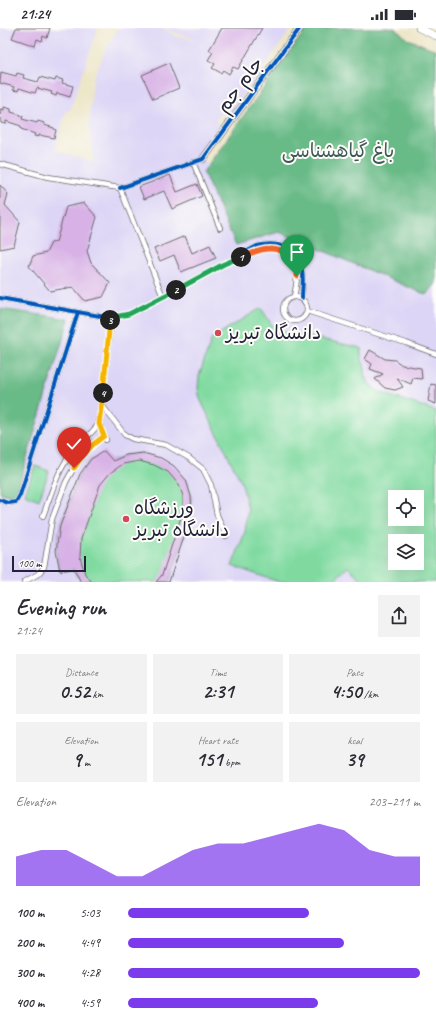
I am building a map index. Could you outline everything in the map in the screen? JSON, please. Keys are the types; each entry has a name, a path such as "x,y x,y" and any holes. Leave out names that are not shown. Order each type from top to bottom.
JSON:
{"street":[{"name":"جام جم","path":"203,159 300,28"},
{"path":"418,28 436,36"},
{"path":"0,164 48,176 120,188 203,159"},
{"path":"193,162 220,228"},
{"path":"120,188 163,297"},
{"path":"0,298 110,318 129,314 257,246 268,243 278,244 289,249 298,258 302,268 302,298 306,304 307,311 303,318 292,321 286,317 282,310 284,302 290,297 294,296 302,298"},
{"path":"224,264 268,248 276,249 286,254 293,261 297,270 294,296"},
{"path":"307,311 436,354"},
{"path":"0,500 8,503 16,502 20,495 78,312"},
{"path":"24,582 38,574 44,567 52,519 66,482 81,455 90,446 105,438 99,424 110,318"},
{"path":"102,404 125,435 138,441 166,445 189,458 203,469 211,484 217,515 226,536"},
{"path":"43,516 61,469 83,440 99,424"}],"shaded area":[{"name":"دانشگاه تبریز","path":"0,28 98,28 70,110 66,111 55,150 94,162 89,127 93,79 104,53 118,28 161,28 176,36 194,40 162,28 292,28 230,113 220,114 216,119 218,128 199,154 208,164 307,28 394,28 408,39 436,50 436,582 0,582"}],"green space":[{"name":"باغ گیاهشناسی","path":"307,28 394,28 408,39 436,50 436,283 427,295 279,232 236,245 203,172"},
{"path":"261,308 272,325 284,332 361,348 361,357 369,384 379,392 436,411 436,582 364,582 348,567 332,582 279,582 232,566 245,532 248,510 242,484 200,399 198,389 199,376 212,338"},
{"path":"0,309 69,319 15,497 0,493"},
{"name":"ورزشگاه دانشگاه تبریز","path":"143,453 186,480 191,496 192,513 169,582 81,582 73,569 60,571 56,551 60,526 80,474 91,459 113,461 126,455"},
{"path":"35,466 49,471 39,500 25,494"}],"building":[{"path":"16,28 50,28 47,38 43,36 42,41 37,39 35,46 12,38"},
{"path":"222,28 262,28 238,69 233,67 229,74 223,70 221,73 212,68 215,64 208,60 213,52 209,50"},
{"path":"169,63 179,88 153,99 142,75"},
{"path":"1,72 16,76 17,73 24,75 23,78 38,82 40,77 55,81 56,78 63,80 62,83 73,86 70,97 57,93 56,96 51,94 52,92 37,88 35,93 19,88 18,91 13,90 14,87 0,83"},
{"path":"4,107 11,109 11,112 23,116 22,119 37,123 38,121 44,123 44,125 54,128 56,130 54,138 39,135 39,137 34,136 35,134 21,129 21,126 6,121 6,124 1,123 0,109 4,110"},
{"path":"170,175 177,192 197,184 202,196 172,209 164,191 144,199 139,187"},
{"path":"0,185 8,194 5,205 20,222 14,246 0,249"},
{"path":"84,203 97,217 87,251 91,263 110,283 103,297 85,301 73,287 50,291 29,266 33,256 46,253 51,243 56,242 66,207"},
{"path":"185,236 192,253 210,245 216,258 181,272 174,255 160,261 154,249"},
{"path":"370,350 385,359 395,360 402,365 421,368 422,379 413,378 411,384 397,378 403,387 395,390 385,388 375,379 383,374 370,369 372,364 365,359"},
{"path":"431,384 436,385 436,404 428,401"},
{"path":"104,451 113,461 126,455 143,453 161,458 174,466 186,480 191,496 192,513 169,582 156,582 162,575 183,511 183,496 179,485 168,472 154,465 139,461 123,464 110,473 100,485 81,539 80,557 85,574 92,582 81,582 74,569 60,571 56,551 60,526 80,474 91,459"}],"cycle path":[{"path":"120,188 203,159 300,28"},
{"path":"0,298 111,318 129,314 257,246 272,244 279,245 291,251 300,262 303,277 302,298"},
{"path":"0,500 8,503 16,502 20,495 78,312"}],"place":[{"name":"دانشگاه تبریز","path":"218,333"},
{"name":"ورزشگاه دانشگاه تبریز","path":"126,519"}],"route":[{"path":"74,468 81,455 90,446 104,436 99,424 110,318 129,314 224,264 268,248 276,249 286,254 293,261 297,270 297,276"}]}
